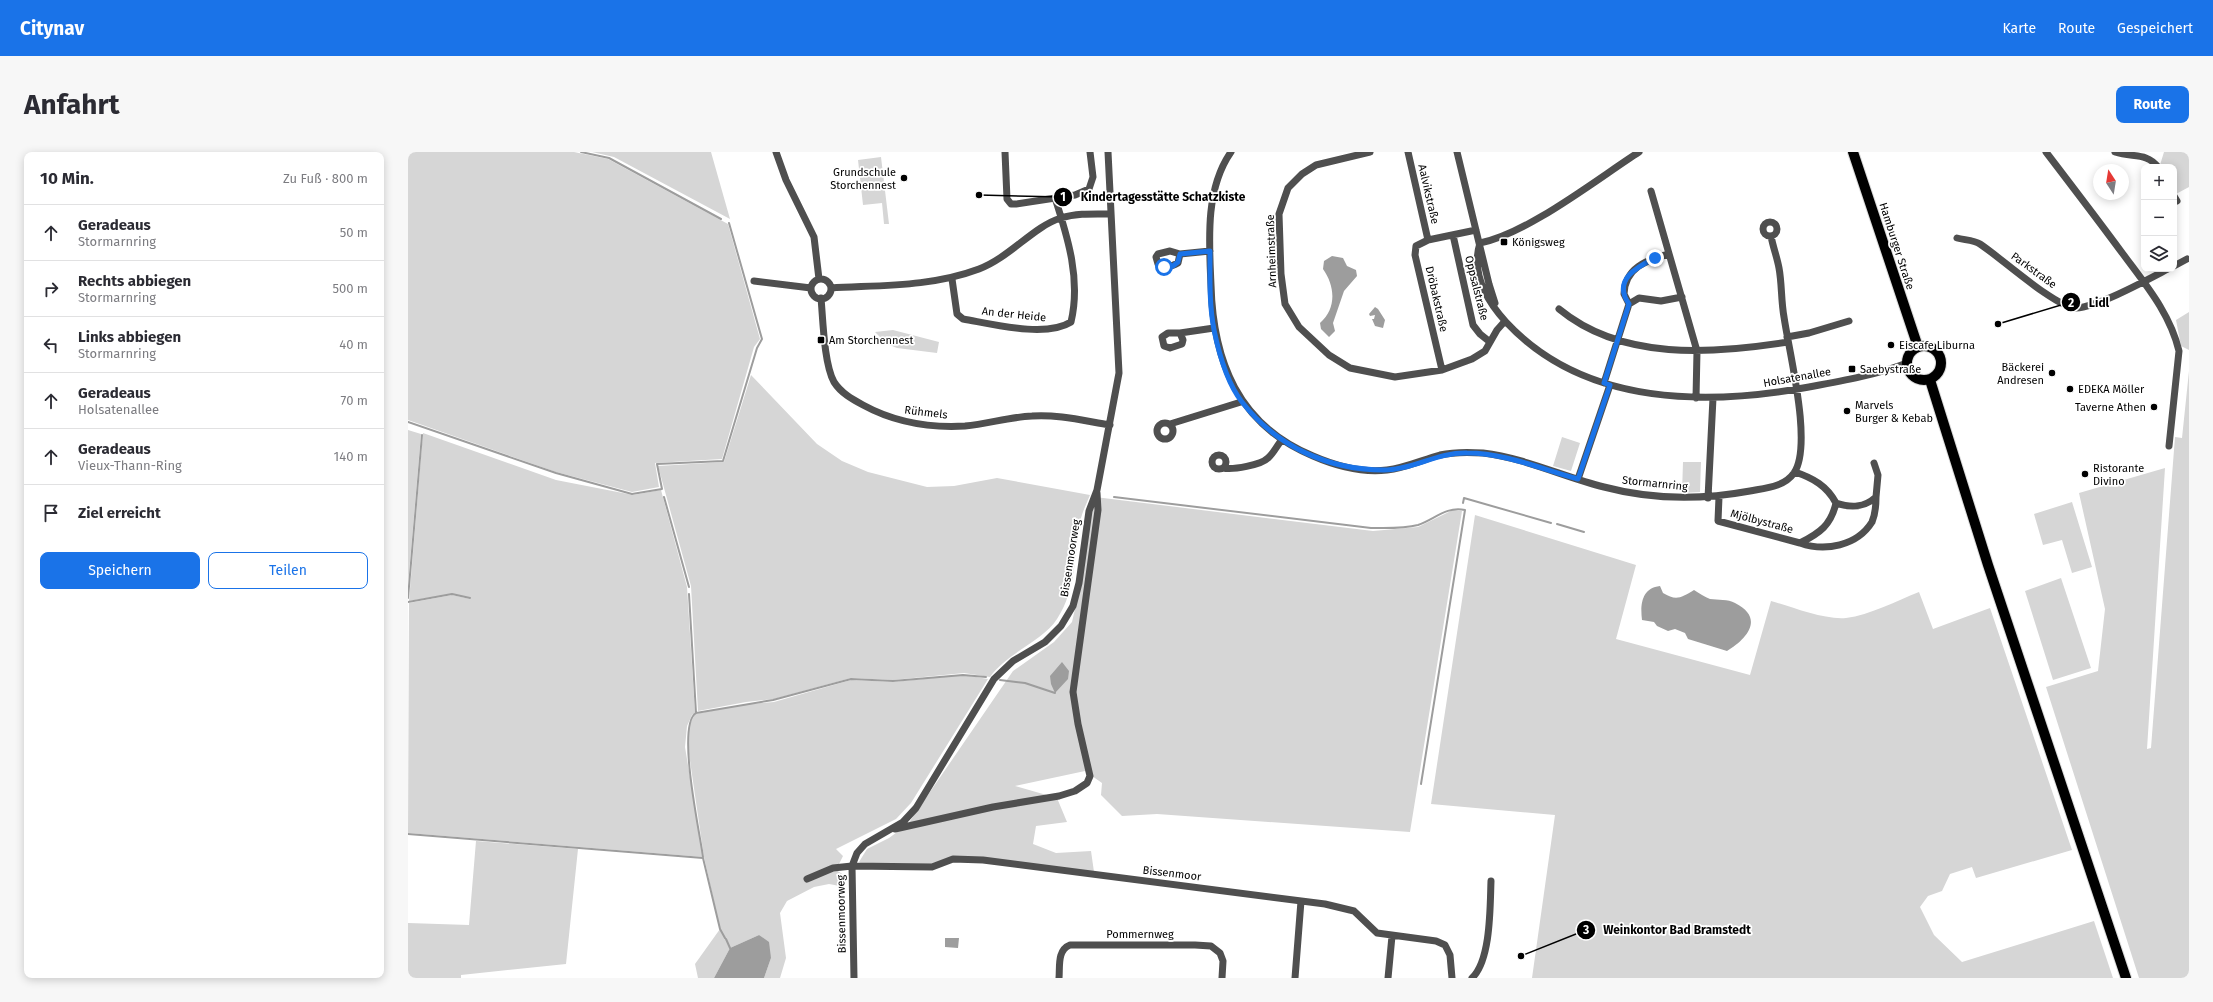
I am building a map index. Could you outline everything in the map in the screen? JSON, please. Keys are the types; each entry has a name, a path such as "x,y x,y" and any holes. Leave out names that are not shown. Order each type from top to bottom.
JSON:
{"main road":[{"name":"Hamburger Straße","path":"1853,152 1918,347"},
{"path":"1926,346 1939,354 1941,362 1940,369 1936,376 1930,380 1923,381 1911,375 1906,363 1908,356 1918,347 1926,346"},
{"path":"1930,380 1954,458 2126,978"}],"street":[{"path":"776,152 786,180 814,237 819,279"},
{"path":"1005,152 1008,202 1016,204 1075,195 1089,189 1093,178 1090,152"},
{"name":"Bissenmoorweg","path":"854,978 852,866 857,853 865,844 903,822 916,808 994,679 1013,661 1045,642 1061,626 1073,606 1079,583 1089,511 1097,490 1119,373 1108,152"},
{"name":"Arnheimstraße","path":"1370,152 1316,165 1302,174 1288,188 1279,214 1281,274 1285,304 1299,327 1308,338 1329,355 1350,368 1395,377 1442,370 1472,359 1485,351 1505,321"},
{"name":"Aalvikstraße","path":"1408,152 1428,240 1476,230"},
{"name":"Holsatenallee","path":"1457,152 1480,243 1488,284 1498,313 1518,335 1544,355 1576,372 1607,384 1642,393 1713,398 1750,396 1796,389 1849,379 1906,363"},
{"path":"1480,243 1501,238 1548,211 1640,152"},
{"path":"2046,152 2144,282 2165,312 2175,335 2178,350 2169,446"},
{"path":"2115,152 2124,155 2148,155 2156,164"},
{"name":"Stormarnring","path":"1229,153 1218,178 1212,201 1210,251 1214,328 1226,371 1241,402 1264,426 1298,450 1329,463 1356,469 1387,470 1443,454 1465,452 1508,458 1632,494 1667,498 1719,497 1776,487 1795,472"},
{"path":"1651,191 1697,351 1696,398"},
{"name":"An der Heide","path":"952,279 957,314 963,319 1040,329 1062,328 1070,322 1074,310 1072,256 1055,198"},
{"path":"831,288 904,285 952,279 981,269 1005,256 1047,226 1062,218 1110,214"},
{"name":"Oppsalstraße","path":"1453,235 1473,325 1490,342"},
{"path":"1771,236 1779,266 1802,441 1801,458 1795,472 1816,481 1826,488 1836,503 1856,507 1868,504 1876,497"},
{"name":"Parkstraße","path":"1957,238 1979,243 2067,306 2083,307 2144,282 2162,272"},
{"name":"Dröbakstraße","path":"1428,240 1416,246 1415,255 1442,370"},
{"path":"1180,254 1210,251"},
{"path":"1629,304 1624,294 1627,276 1637,267 1655,258 1669,254"},
{"path":"2177,264 2187,259"},
{"path":"819,279 828,282 831,288 829,294 821,298 814,295 811,288 814,282 819,279"},
{"path":"754,281 811,288"},
{"name":"Rühmels","path":"821,298 829,366 834,382 846,396 878,414 932,426 966,426 1033,415 1071,418 1110,425"},
{"path":"1578,479 1590,443 1629,304 1639,298 1661,301 1682,298"},
{"path":"1559,309 1592,329 1618,339 1655,348 1697,351 1736,350 1788,340 1849,321"},
{"path":"1180,333 1214,328"},
{"path":"1708,498 1713,398"},
{"path":"1170,424 1241,402"},
{"path":"1223,468 1230,470 1262,461 1268,458 1282,440"},
{"name":"Mjölbystraße","path":"1719,497 1718,521 1819,547 1849,543 1860,535 1872,521 1878,474 1874,463"},
{"path":"885,832 993,807 1059,796 1075,791 1087,783 1090,776 1078,724 1074,692 1098,510 1097,490"},
{"name":"Mjölbystraße","path":"1800,543 1818,534 1832,517 1836,503"},
{"name":"Bissenmoor","path":"807,879 833,868 852,866 932,867 953,859 983,860 1301,901 1354,911 1377,933 1436,941 1445,945 1450,954 1452,978"},
{"path":"1472,978 1479,969 1485,954 1490,881"},
{"path":"1295,978 1301,901"},
{"path":"1388,978 1392,936"},
{"name":"Pommernweg","path":"1059,978 1060,958 1064,949 1070,945 1195,945 1210,946 1220,952 1223,961 1222,978"}],"shaded area":[{"path":"408,152 574,152 608,159 728,224 760,339 754,347 722,459 655,463 659,487 632,492 556,472 408,420"},
{"path":"592,152 711,152 730,219 614,157"},
{"path":"2164,152 2189,152 2189,187 2177,193 2177,164 2160,164"},
{"path":"881,157 889,224 884,224 882,203 863,205 858,160"},
{"path":"1332,256 1343,258 1347,266 1356,270 1357,276 1344,291 1333,323 1335,331 1329,337 1321,329 1320,323 1326,317 1332,304 1332,290 1330,282 1323,269 1324,261"},
{"path":"1375,307 1385,320 1383,328 1375,326 1372,319 1374,319 1375,315 1370,316 1369,314"},
{"path":"2189,312 2189,350 2181,346 2176,320"},
{"path":"893,330 939,342 937,353 897,348 887,344 875,332"},
{"path":"2189,371 2189,978 2139,978 2046,687 2098,671 2105,609 2079,493 2165,468 2147,749 2151,748 2175,437 2182,438"},
{"path":"751,375 817,444 842,461 868,472 927,487 954,486 997,478 1090,495 1081,518 1072,583 1063,607 1051,627 1006,660 990,677 964,673 893,680 851,678 774,699 746,702 698,711 691,586 658,466 724,462"},
{"path":"408,430 421,434 408,585"},
{"path":"423,433 556,480 633,495 661,490 687,587 695,713 692,715 687,726 685,747 703,857 408,833 409,603 452,595 471,598 452,594 409,601"},
{"path":"1562,437 1580,443 1571,471 1553,466"},
{"path":"1683,462 1701,462 1700,492 1682,493"},
{"path":"1095,497 1373,531 1418,527 1453,510 1462,511 1410,832 1157,814 1122,816 1101,795 1102,783 1085,771 1015,786 1057,798 1067,822 1036,826 1033,844 1056,853 1091,851 1094,872 982,858 932,865 862,864 859,862 867,849 889,838 908,824 1013,671 1054,642 1072,622 1084,570 1090,514"},
{"path":"2072,502 2092,567 2072,573 2062,540 2043,545 2034,514"},
{"path":"1475,515 1636,565 1616,639 1750,675 1771,601 1818,615 1846,618 1874,611 1919,592 1933,629 1990,608 2072,850 1976,878 1972,867 1950,874 1942,891 1928,896 1920,907 1934,935 1962,962 2094,921 2113,978 1532,978 1555,815 1431,804"},
{"path":"2061,578 2091,668 2053,680 2025,591"},
{"path":"1660,586 1663,593 1675,598 1682,597 1694,590 1710,599 1726,600 1735,603 1744,609 1749,615 1751,622 1750,628 1741,641 1727,651 1688,639 1685,633 1675,629 1668,631 1657,626 1654,622 1642,620 1641,608 1646,593 1654,587"},
{"path":"1062,662 1069,671 1068,679 1055,693 1051,684 1050,676"},
{"path":"964,675 988,679 911,803 896,819 836,849 843,856 836,870 844,875 845,887 829,884 814,887 787,901 780,913 786,958 780,978 764,978 771,958 759,935 730,948 714,978 698,978 695,964 720,929 704,857 688,747 689,726 695,714 748,704 774,702 851,680 893,682"},
{"path":"476,841 578,849 566,964 461,975 461,978 408,978 408,923 469,925"},
{"path":"759,935 769,942 771,958 764,978 714,978 730,948"},
{"path":"945,938 959,938 958,948 945,947"}],"waterway":[{"path":"581,152 609,158 721,219"},
{"path":"408,422 556,473 632,494 662,489 657,464 723,461 757,348 762,339 729,223"},
{"path":"408,598 422,435"},
{"path":"664,497 689,587"},
{"path":"1114,497 1371,528 1394,528 1418,525 1446,511 1458,509 1465,510 1421,784"},
{"path":"1463,503 1464,498 1551,523"},
{"path":"1557,524 1584,532"},
{"path":"408,602 452,594 470,598"},
{"path":"689,594 696,713 773,700 851,679 893,681 963,675 986,677"},
{"path":"1000,680 1025,683 1055,693"},
{"path":"696,713 690,722 688,737 689,758 694,804 703,857"},
{"path":"408,834 703,858 720,929 725,938"},
{"path":"726,939 730,948"}],"place":[{"name":"Grundschule Storchennest","path":"904,178"},
{"name":"Kindertagesstätte Schatzkiste","path":"979,195"},
{"name":"Königsweg","path":"1504,242"},
{"name":"Lidl","path":"1998,324"},
{"name":"Am Storchennest","path":"821,340"},
{"name":"Eiscafe Liburna","path":"1891,345"},
{"name":"Saebystraße","path":"1852,369"},
{"name":"Bäckerei Andresen","path":"2052,373"},
{"name":"EDEKA Möller","path":"2070,389"},
{"name":"Taverne Athen","path":"2154,407"},
{"name":"Marvels Burger & Kebab","path":"1847,411"},
{"name":"Ristorante Divino","path":"2085,474"},
{"name":"Weinkontor Bad Bramstedt","path":"1521,956"}],"route":[{"path":"1164,267 1173,266 1178,262 1180,259 1180,254 1210,251 1211,310 1214,328 1226,371 1241,402 1264,426 1298,450 1329,463 1356,469 1387,470 1443,454 1465,452 1484,453 1508,458 1578,479 1610,385 1604,383 1629,304 1624,294 1624,284 1627,276 1637,267 1655,258"}]}
